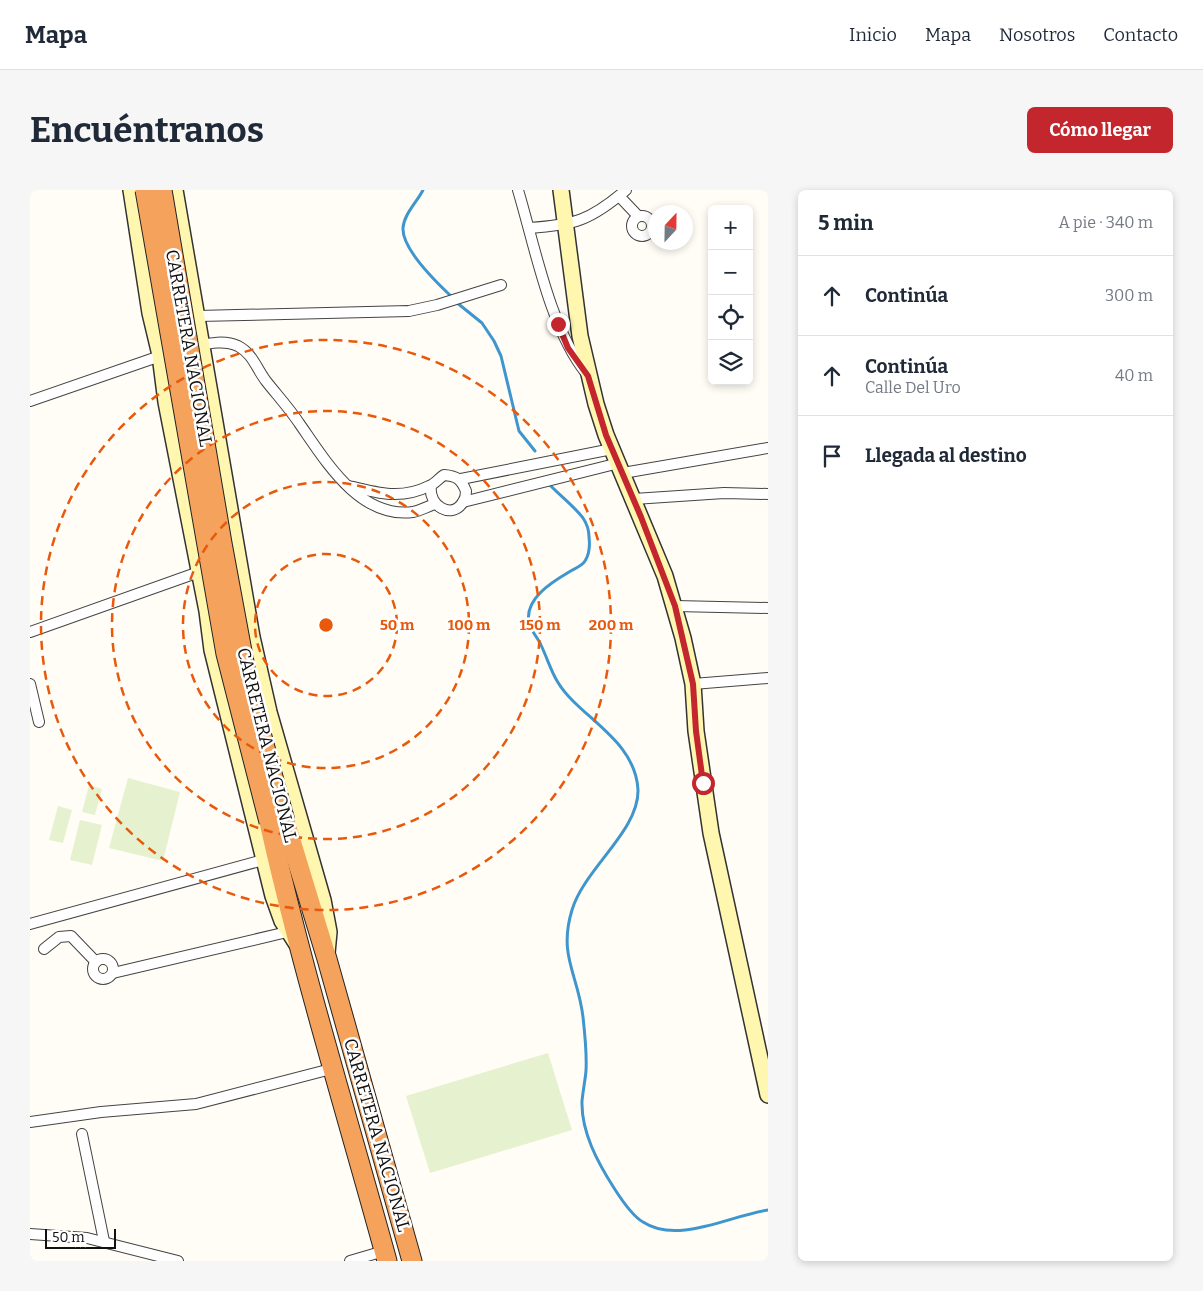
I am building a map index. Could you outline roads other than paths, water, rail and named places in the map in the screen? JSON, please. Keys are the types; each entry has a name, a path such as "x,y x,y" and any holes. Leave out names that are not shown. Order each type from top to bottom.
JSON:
{"highway":[{"name":"CARRETERA NACIONAL","path":"145,190 226,654 277,822 327,959 412,1261"},
{"name":"CARRETERA NACIONAL","path":"162,190 222,543 277,822 299,948 331,1069 385,1256"}],"street":[{"path":"131,190 150,313 160,355 166,402 218,677 273,896 287,932 299,948"},
{"path":"175,190 252,637 269,712 326,917 329,932 327,959"},
{"path":"518,190 558,324 568,348 588,376"},
{"path":"561,190 588,376 612,449 634,499 675,606 693,684 696,731 711,833 768,1095"},
{"path":"529,228 565,226 595,214 623,193 638,216"},
{"path":"150,313 166,320 176,319 197,310 409,311 448,302 501,285"},
{"path":"30,402 160,355 225,342 237,346 250,354 265,380 291,412 323,458 365,500 388,509 414,512 435,504"},
{"path":"166,402 173,386 180,382 198,382 209,395"},
{"path":"432,486 431,498 435,504 444,510 455,509 463,502 621,468 768,448"},
{"path":"348,485 390,495 404,495 432,486 444,474 461,479 612,449"},
{"path":"461,479 466,490 463,502"},
{"path":"634,499 724,493 768,494"},
{"path":"30,632 199,572"},
{"path":"675,606 768,608"},
{"path":"693,684 768,678"},
{"path":"30,684 39,722"},
{"path":"30,924 263,860"},
{"path":"44,949 59,937 71,936 96,962 94,973 99,978 107,978 113,973 287,932"},
{"path":"30,1122 101,1112 196,1104 331,1069"},
{"path":"82,1134 104,1241"},
{"path":"30,1234 104,1241 178,1261"},
{"path":"350,1261 385,1256"}],"waterway":[{"path":"423,190 406,218 403,228 404,236 414,255 452,297"},
{"path":"456,302 482,323 494,341 501,356 519,431 535,451"},
{"path":"548,483 583,518 587,525 590,543 585,561 548,586 535,599 531,606 529,623 566,694 614,740 631,762 636,775 638,790 636,805 630,820 578,895 568,926 568,953 581,1002 585,1037 586,1071 582,1113 587,1136 602,1168 623,1202 639,1219 657,1228 672,1231 688,1230 768,1210"}]}
